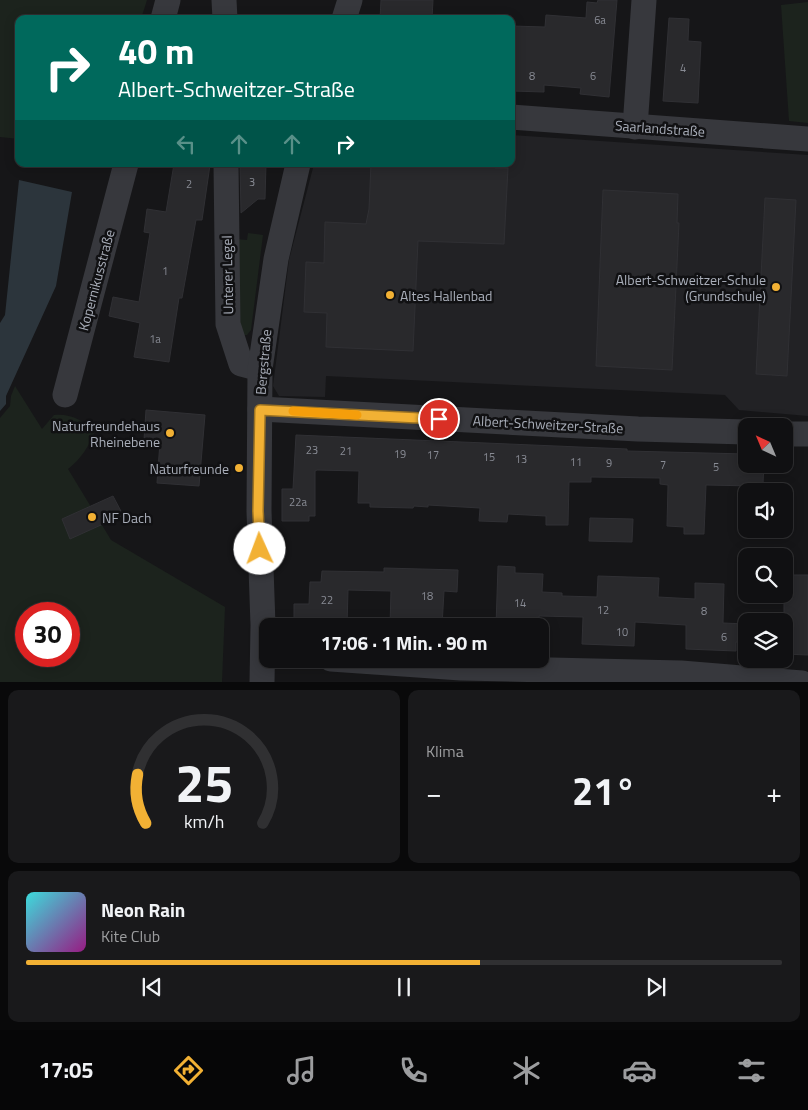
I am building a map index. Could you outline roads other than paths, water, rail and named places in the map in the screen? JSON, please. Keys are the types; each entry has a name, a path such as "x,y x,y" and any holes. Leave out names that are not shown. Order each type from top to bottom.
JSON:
{"street":[{"path":"164,15 168,0"},
{"path":"224,0 225,15"},
{"path":"345,15 350,0"},
{"path":"635,127 644,0"},
{"name":"Saarlandstraße","path":"515,117 808,139"},
{"name":"Kopernikusstraße","path":"66,395 125,167"},
{"name":"Unterer Legel","path":"226,167 228,324 241,364 260,369"},
{"name":"Bergstraße","path":"263,618 258,511 260,369 276,259 297,167"},
{"name":"Albert-Schweitzer-Straße","path":"260,410 638,429 738,432"},
{"path":"793,434 808,434"},
{"name":"Bergstraße","path":"262,682 264,668"},
{"path":"461,668 671,673 802,682"}],"place":[{"name":"Albert-Schweitzer-Schule (Grundschule)","path":"776,287"},
{"name":"Altes Hallenbad","path":"390,295"},
{"name":"Naturfreundehaus Rheinebene","path":"170,433"},
{"name":"Naturfreunde","path":"239,468"},
{"name":"NF Dach","path":"92,517"}]}
